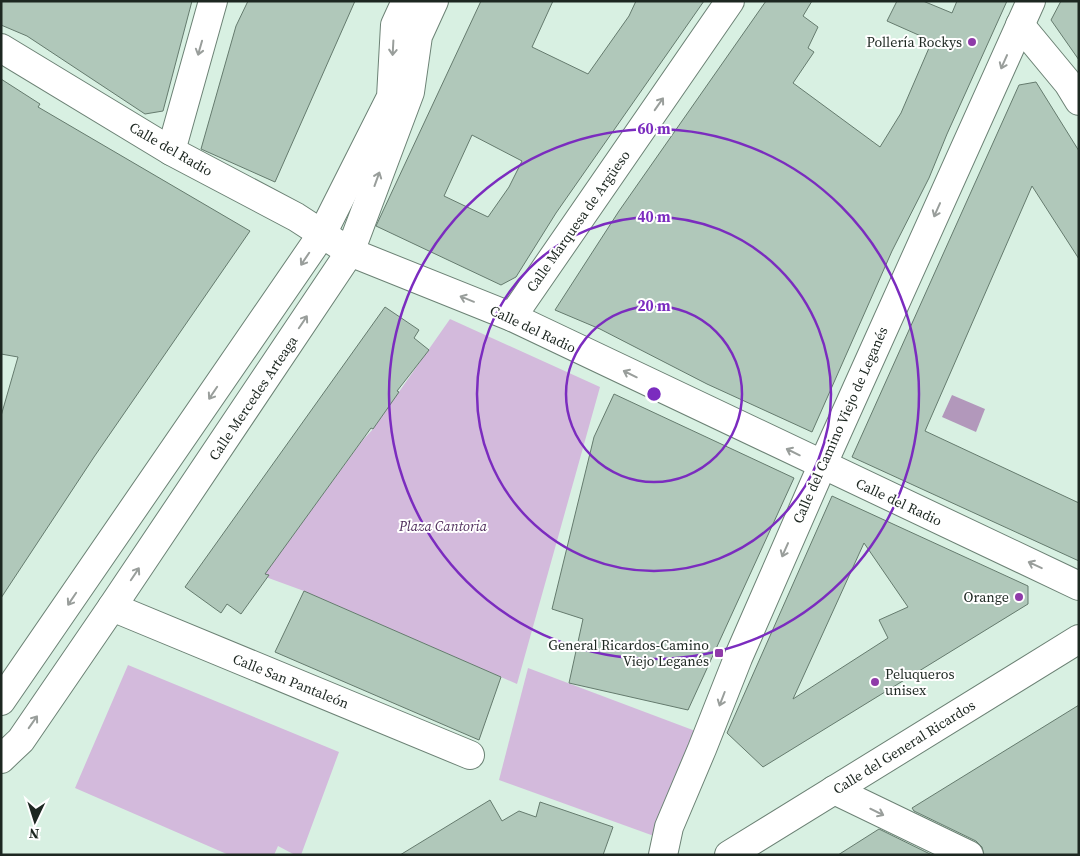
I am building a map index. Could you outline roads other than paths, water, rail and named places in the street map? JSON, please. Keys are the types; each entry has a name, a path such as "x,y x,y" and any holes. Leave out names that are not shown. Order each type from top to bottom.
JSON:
{"street":[{"path":"171,151 213,1"},
{"path":"1,702 322,234 390,97 395,25 406,1"},
{"name":"Calle Mercedes Arteaga","path":"1,759 21,740 350,252 410,92 418,36 434,1"},
{"name":"Calle Marquesa de Argüeso","path":"512,317 730,1"},
{"path":"1026,13 1075,87"},
{"name":"Calle del Camino Viejo de Leganés","path":"663,855 669,827 738,658 822,466 1026,13"},
{"name":"Calle del Radio","path":"1,48 171,151 296,217 350,252 512,317 822,466 1079,586"},
{"name":"Calle San Pantaleón","path":"112,607 470,755"},
{"name":"Calle del General Ricardos","path":"728,855 1079,639"},
{"path":"834,790 969,855"}],"place":[{"name":"Pollería Rockys","path":"972,42"},
{"name":"Orange","path":"1019,597"},
{"name":"General Ricardos-Camino Viejo Leganés","path":"719,653"},
{"name":"Peluqueros unisex","path":"875,682"}],"park label":[{"name":"Plaza Cantoria","path":"443,526"}]}
